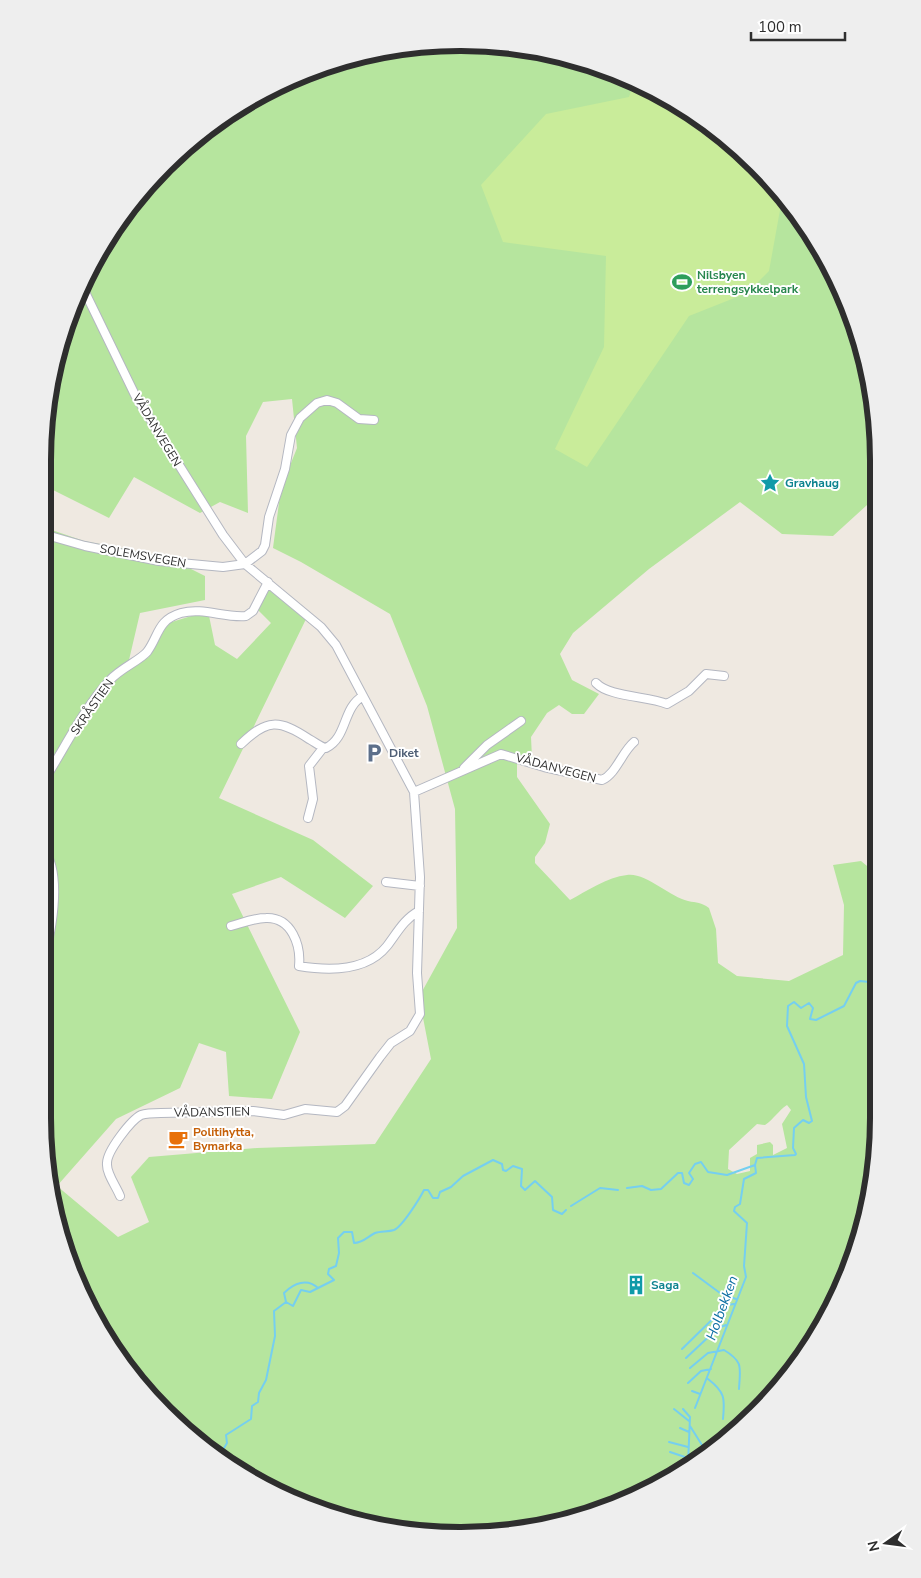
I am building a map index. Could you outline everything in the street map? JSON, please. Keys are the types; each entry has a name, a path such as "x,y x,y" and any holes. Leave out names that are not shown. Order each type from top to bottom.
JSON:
{"street":[{"name":"VÅDANVEGEN","path":"86,294 151,422 223,535 245,564 329,636 414,792 420,886 417,973 420,1014"},
{"path":"245,564 262,551 265,545 269,517 285,469 290,435 300,418 317,403 327,400 337,404 359,419 374,420"},
{"name":"SOLEMSVEGEN","path":"51,536 85,546 159,561 223,567 245,564"},
{"name":"SKRÅSTIEN","path":"51,769 98,695 122,669 147,652 156,632 164,622 179,614 190,612 246,616 253,612 268,582"},
{"path":"596,683 610,690 654,698 667,704 689,691 706,674 724,676"},
{"path":"308,818 313,799 309,766 323,748 330,746 338,738 351,707 363,696"},
{"name":"VÅDANVEGEN","path":"462,769 487,745 521,721"},
{"path":"241,744 258,728 279,725 298,732 323,748"},
{"name":"VÅDANVEGEN","path":"414,792 498,754 504,754 544,767 600,781 608,778 623,752 634,742"},
{"path":"51,862 54,879 51,919"},
{"path":"386,882 420,886"},
{"path":"231,926 260,919 276,920 285,924 296,940 300,950 299,966 336,968 366,962 377,956 402,925 419,912"},
{"name":"VÅDANSTIEN","path":"120,1196 108,1170 107,1161 121,1136 136,1118 146,1114 161,1113 253,1111 284,1115 305,1110 337,1112 345,1106 391,1043 416,1024 420,1014"}],"green space":[{"path":"460,51 487,52 540,59 592,73 642,93 688,120 710,136 750,171 768,191 801,233 815,256 839,304 856,355 862,381 869,434 870,502 833,536 782,534 740,502 649,569 573,633 560,654 572,680 599,694 584,714 572,714 559,705 547,713 531,737 532,758 517,762 517,777 550,824 545,843 535,857 535,863 570,900 612,878 634,875 642,877 681,899 704,905 709,908 716,929 718,963 737,976 789,981 843,955 844,905 833,865 861,861 870,868 869,1144 862,1197 848,1249 828,1299 801,1345 785,1367 750,1407 730,1425 688,1458 665,1472 642,1485 592,1505 540,1519 514,1523 487,1526 434,1526 381,1519 355,1513 304,1496 279,1485 233,1458 211,1442 171,1407 153,1387 120,1345 106,1322 93,1299 73,1249 57,1186 118,1237 149,1222 131,1177 149,1157 257,1148 375,1144 431,1059 419,997 457,928 455,809 427,706 390,614 301,562 273,548 281,488 297,448 292,399 263,402 246,436 248,513 220,502 200,513 134,477 109,518 51,489 52,434 59,381 73,329 93,279 120,233 136,211 171,171 211,136 233,120 279,93 304,82 355,65 381,59 434,52","holes":["787,1105 791,1110 782,1124 787,1148 773,1155 773,1145 770,1142 757,1145 757,1154 750,1158 750,1171 737,1174 728,1169 729,1150 757,1124 765,1125"]},
{"name":"Nilsbyen terrengsykkelpark","path":"632,89 688,120 710,136 750,171 781,206 769,271 747,293 689,316 587,467 555,449 604,347 606,256 503,242 481,185 546,114 629,97"},
{"path":"51,530 84,541 167,557 205,576 205,600 140,613 129,660 148,658 165,624 208,611 215,645 237,659 271,623 256,608 269,588 307,617 219,798 313,840 373,886 345,918 281,877 232,894 300,1032 272,1099 229,1096 226,1052 199,1043 180,1088 116,1119 57,1186 51,1118"}],"waterway":[{"path":"627,1188 642,1186 651,1190 661,1189 678,1173 682,1173 684,1183 689,1185 693,1179 689,1173 695,1164 701,1162 708,1172 727,1175 755,1165 757,1158 795,1155 793,1148 794,1128 803,1120 809,1123 812,1121 806,1097 804,1064 787,1026 788,1006 794,1002 801,1008 809,1003 813,1008 810,1019 816,1020 844,1006 856,983 860,981 869,982 870,972"},
{"path":"223,1450 227,1443 226,1435 251,1419 252,1406 258,1402 259,1393 266,1380 275,1336 274,1311 286,1302 293,1306 301,1290 310,1292 334,1280 328,1274 329,1269 336,1266 339,1253 338,1238 344,1232 352,1232 354,1243 357,1243 375,1233 394,1230 406,1218 424,1190 428,1190 433,1198 438,1198 440,1192 451,1187 463,1176 493,1160 502,1164 503,1170 506,1171 513,1166 522,1169 521,1186 525,1190 535,1181 552,1197 553,1210 562,1214 566,1210"},
{"name":"Holbekken","path":"695,1408 746,1277 744,1266 747,1223 734,1211 735,1207 740,1204 744,1179 756,1173 755,1165"},
{"path":"571,1206 600,1188 618,1190"},
{"path":"693,1273 720,1293 736,1299"},
{"path":"286,1302 284,1293 296,1284 309,1283 318,1288"},
{"path":"682,1349 727,1305 734,1304"},
{"path":"686,1358 718,1328 726,1325"},
{"path":"690,1368 708,1353 724,1350 738,1362 739,1389"},
{"path":"688,1383 701,1371 711,1369"},
{"path":"708,1379 718,1388 723,1396 723,1419"},
{"path":"692,1391 700,1394"},
{"path":"674,1409 689,1421"},
{"path":"683,1409 690,1417 688,1458"},
{"path":"690,1426 703,1447"},
{"path":"680,1428 689,1432"},
{"path":"669,1442 688,1447"},
{"path":"670,1452 688,1458"}],"place":[{"name":"Nilsbyen terrengsykkelpark","path":"682,282"},
{"name":"Gravhaug","path":"770,483"},
{"name":"Diket","path":"374,753"},
{"name":"Politihytta, Bymarka","path":"178,1139"},
{"name":"Saga","path":"636,1285"}]}
